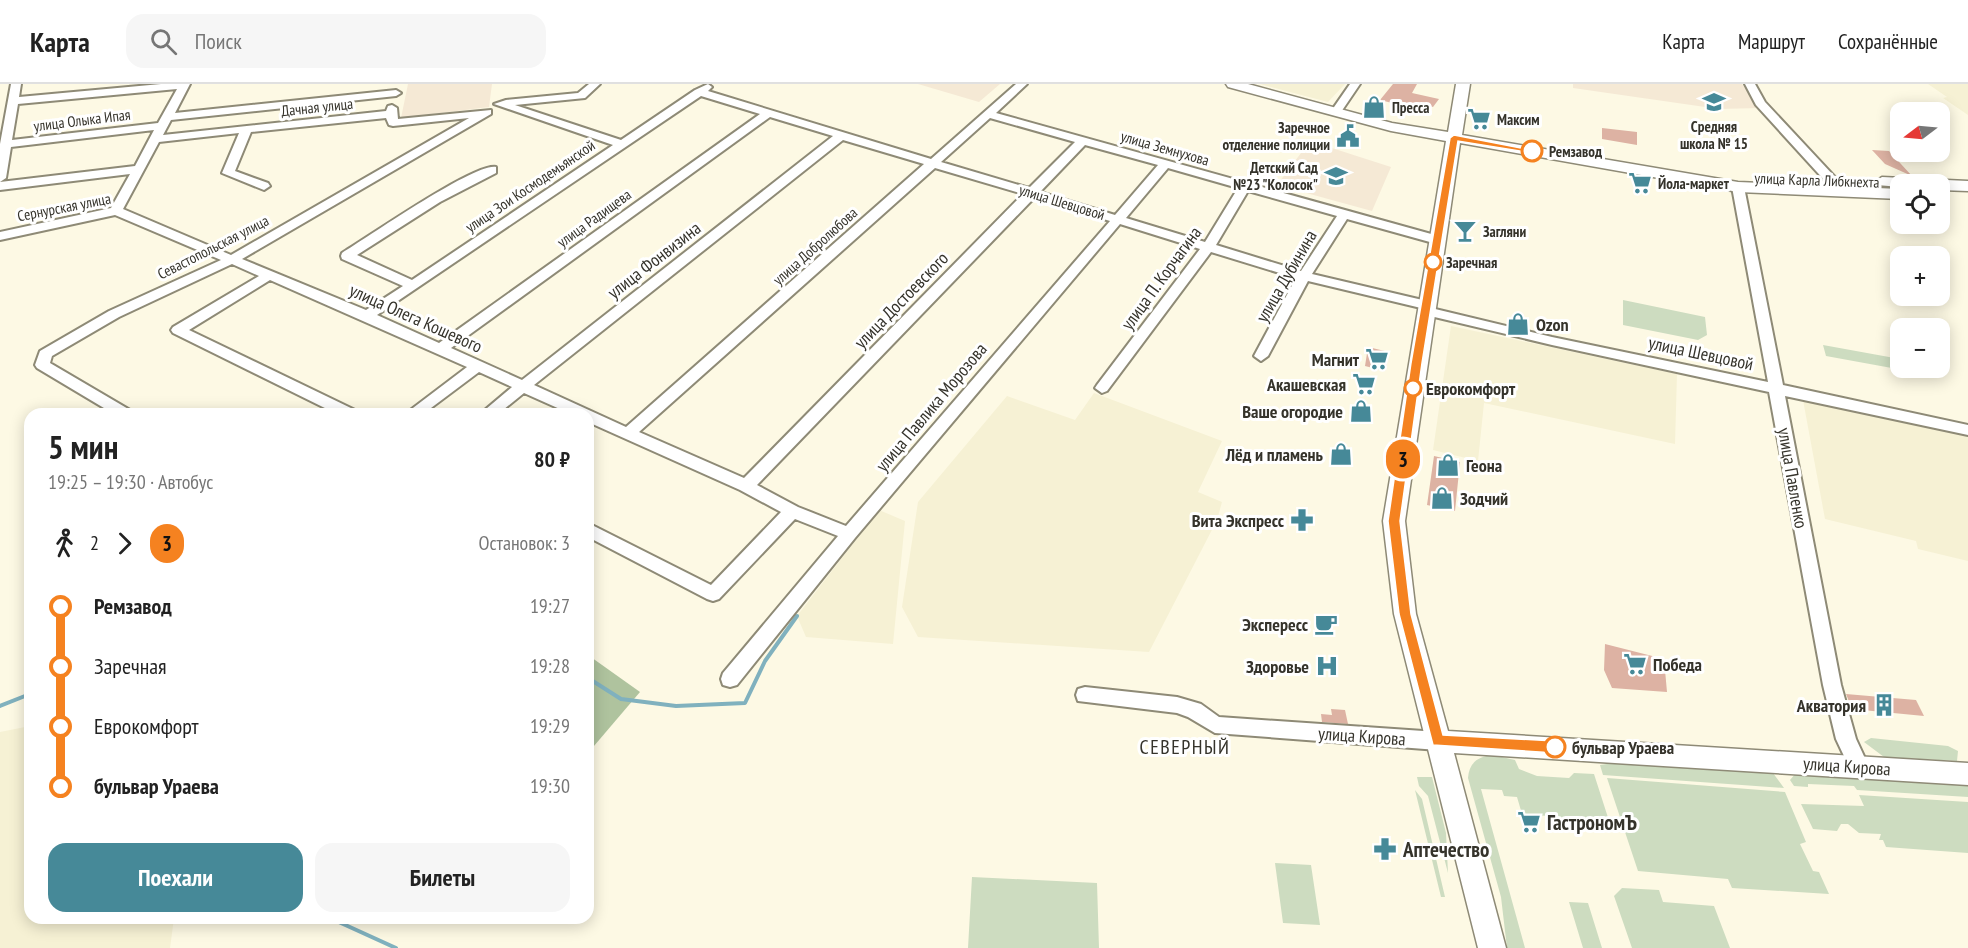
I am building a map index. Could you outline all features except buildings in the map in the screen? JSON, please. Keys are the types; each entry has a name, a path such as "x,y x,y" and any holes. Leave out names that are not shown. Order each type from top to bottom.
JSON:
{"main road":[{"name":"улица Карла Либкнехта","path":"1233,84 1391,127 1455,134 1737,177 1890,193"},
{"path":"1463,84 1394,521 1405,614 1492,948"},
{"name":"улица Карла Либкнехта","path":"1305,105 1738,187 1890,185"},
{"name":"улица Карла Либкнехта","path":"1950,185 1968,186"},
{"path":"1950,195 1968,196"},
{"name":"улица Кирова","path":"1438,741 1968,774"}],"street":[{"path":"0,178 16,84"},
{"path":"12,101 185,84"},
{"path":"116,211 185,84"},
{"path":"595,84 581,96 499,104 622,144"},
{"name":"улица Добролюбова","path":"629,433 1022,84"},
{"path":"1337,110 1355,84"},
{"path":"1750,84 1760,103 1836,186"},
{"name":"улица Шевцовой","path":"701,87 769,113 1304,276 1426,308 1776,390 1968,430"},
{"name":"улица Зои Космодемьянской","path":"367,316 622,144 701,87"},
{"path":"391,114 397,88"},
{"name":"улица Олыка Ипая","path":"6,144 397,88"},
{"name":"Севастопольская улица","path":"115,408 42,365 45,354 114,314 232,259 487,112 393,123 391,114"},
{"name":"улица Радищева","path":"439,350 769,113"},
{"name":"Дачная улица","path":"155,140 391,114"},
{"name":"улица Земнухова","path":"988,114 1437,240"},
{"path":"246,130 228,174 264,186"},
{"name":"улица Фонвизина","path":"496,408 842,135"},
{"name":"улица Достоевского","path":"746,486 1083,140"},
{"name":"улица Павлика Морозова","path":"730,679 849,534 1165,164"},
{"path":"0,186 139,169"},
{"path":"413,285 347,256 471,179 492,170"},
{"name":"улица П. Корчагина","path":"1102,387 1208,247 1245,186"},
{"name":"улица Павленко","path":"1738,187 1832,685 1846,739 1858,767"},
{"name":"Сернурская улица","path":"0,236 116,211 232,259"},
{"name":"улица Дубинина","path":"1261,356 1304,276 1344,214"},
{"name":"улица Олега Кошевого","path":"232,259 367,316 522,387 559,408"},
{"path":"269,275 178,330 338,408"},
{"path":"421,408 477,367"},
{"name":"улица Олега Кошевого","path":"594,418 746,486 792,511 849,534"},
{"path":"594,532 713,594 792,511"},
{"name":"улица Кирова","path":"1085,695 1177,705 1194,710 1215,725 1438,741"}],"shaded area":[{"path":"408,84 492,84 489,107 401,118"},
{"path":"918,84 1000,84 979,102"},
{"path":"1260,84 1345,84 1328,102"},
{"name":"Средняя школа № 15","path":"1573,84 1742,84 1760,108 1719,109 1573,88"},
{"path":"1928,84 1968,84 1968,115 1943,98 1947,97"},
{"name":"Детский Сад №23 \"Колосок\"","path":"1310,141 1391,167 1372,211 1277,185"},
{"path":"1451,326 1677,374 1675,444 1484,403 1478,461 1433,450"},
{"path":"1094,393 1222,441 1198,492 1222,502 1217,520 1149,652 918,637 902,607 918,502 1007,396 1075,420"},
{"path":"1803,400 1968,436 1968,561 1918,549 1916,541 1825,519"},
{"path":"879,510 905,521 893,644 806,637 797,616"},
{"path":"24,727 24,924 173,924 170,948 0,948 0,732"}],"green space":[{"path":"1623,300 1705,317 1707,335 1698,340 1623,325"},
{"path":"1823,345 1890,357 1890,368 1826,356"},
{"path":"594,659 640,692 594,746"},
{"path":"1871,738 1948,746 1958,751 1957,761 1884,757 1864,742"},
{"path":"1493,755 1515,760 1519,769 1537,776 1569,778 1574,773 1594,774 1612,830 1550,824 1548,816 1522,814 1517,797 1504,796 1502,790 1481,789 1525,948 1507,948 1501,897 1468,778 1470,768 1475,761"},
{"path":"1620,762 1765,771 1773,773 1784,788 1603,775 1600,765"},
{"path":"1796,773 1968,786 1968,797 1857,790 1854,786 1808,784 1808,787 1794,786 1790,780"},
{"path":"1417,777 1432,777 1446,833 1448,873 1428,796 1419,786"},
{"path":"1607,778 1785,792 1806,842 1800,844 1813,871 1819,872 1829,894 1732,888 1728,879 1638,871"},
{"path":"1415,790 1422,799 1445,897 1441,897"},
{"path":"1859,795 1968,802 1968,853 1886,847 1883,840 1879,840 1881,834 1859,833 1848,824 1841,824 1837,831 1813,829 1801,804 1864,806"},
{"path":"1275,863 1311,865 1320,925 1283,923"},
{"path":"972,877 1097,883 1099,948 968,948"},
{"path":"1622,888 1659,890 1663,902 1714,906 1730,948 1632,948 1614,896"},
{"path":"1569,902 1588,903 1602,948 1583,948"}],"waterway":[{"path":"594,682 621,699 676,706 745,703 765,661 797,616"},
{"path":"0,706 24,696"},
{"path":"343,924 396,948"}],"bus line":[{"name":"3","path":"1532,151 1454,138 1394,521 1396,556 1405,614 1438,741 1555,747"}],"place":[{"name":"Средняя школа № 15","path":"1714,102"},
{"name":"Пресса","path":"1374,107"},
{"name":"Максим","path":"1479,119"},
{"name":"Заречное отделение полиции","path":"1348,136"},
{"name":"Ремзавод","path":"1532,151"},
{"name":"Детский Сад №23 \"Колосок\"","path":"1336,176"},
{"name":"Йола-маркет","path":"1640,183"},
{"name":"Загляни","path":"1465,231"},
{"name":"Заречная","path":"1433,262"},
{"name":"Ozon","path":"1518,324"},
{"name":"Магнит","path":"1377,359"},
{"name":"Акашевская","path":"1364,384"},
{"name":"Еврокомфорт","path":"1413,388"},
{"name":"Ваше огородие","path":"1361,411"},
{"name":"Лёд и пламень","path":"1341,454"},
{"name":"Геона","path":"1448,465"},
{"name":"Зодчий","path":"1442,498"},
{"name":"Вита Экспресс","path":"1302,520"},
{"name":"Экспересс","path":"1326,624"},
{"name":"Победа","path":"1635,664"},
{"name":"Здоровье","path":"1327,666"},
{"name":"Акватория","path":"1884,705"},
{"name":"бульвар Ураева","path":"1555,747"},
{"name":"ГастрономЪ","path":"1529,822"},
{"name":"Аптечество","path":"1385,849"}],"district":[{"name":"СЕВЕРНЫЙ","path":"1185,747"}]}
